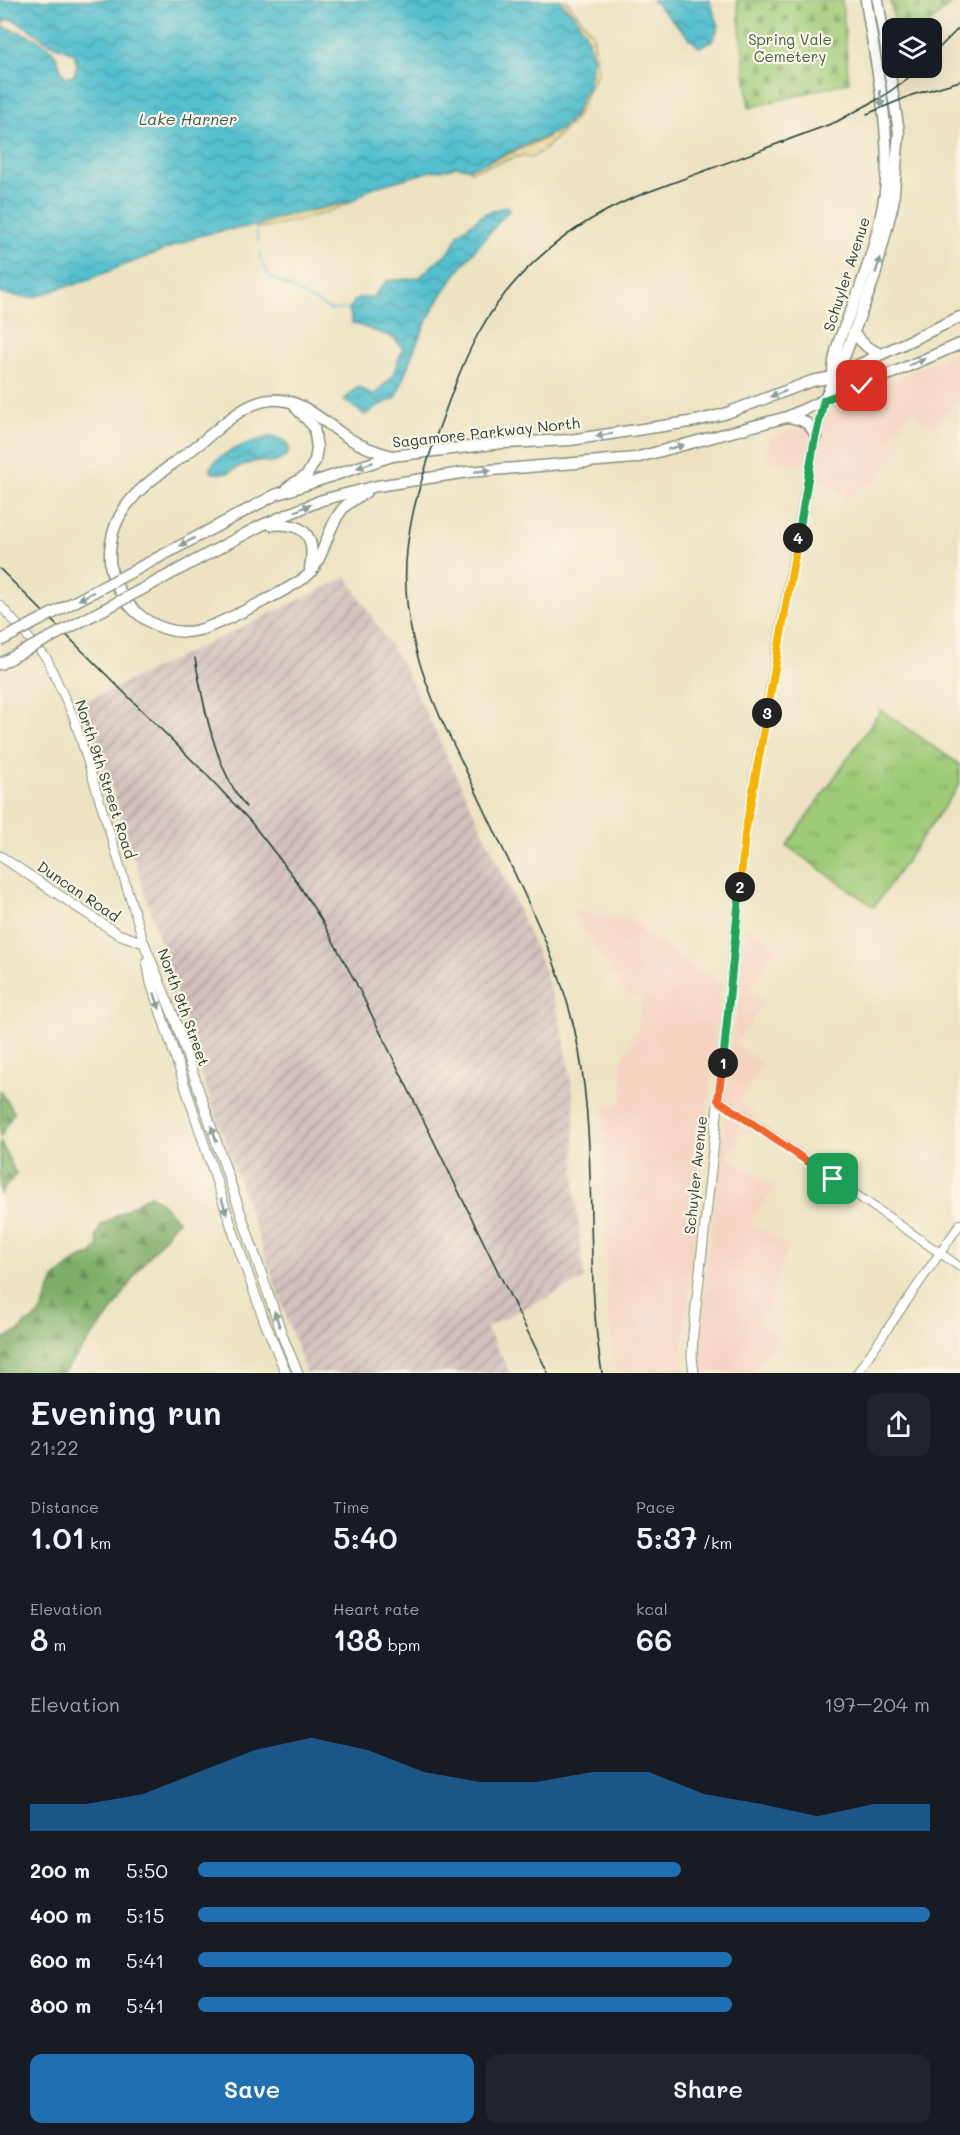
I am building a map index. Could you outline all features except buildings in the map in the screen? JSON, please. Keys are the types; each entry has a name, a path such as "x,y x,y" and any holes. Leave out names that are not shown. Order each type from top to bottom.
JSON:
{"main road":[{"name":"Schuyler Avenue","path":"833,377 833,362 861,286 883,205 888,167 887,139 866,0"},
{"name":"Schuyler Avenue","path":"694,1373 693,1334 745,834 824,400 845,355 874,279 893,204 899,132 878,0"},
{"name":"Sagamore Parkway North","path":"0,641 275,495 392,456 502,443 570,440 696,421 724,414 812,381 833,377 960,316"},
{"path":"853,333 867,348 880,354"},
{"path":"0,664 260,526 322,500 377,486 468,472 635,458 787,417 960,344"},
{"path":"377,486 341,509 318,562 309,575 237,615 199,631 177,631 152,623 130,607 118,589 110,570 109,555 115,523 132,498 246,407 270,399 290,402 313,412 350,439 372,450 392,456"},
{"path":"275,495 307,475 315,461 318,448 314,427 290,402"},
{"path":"787,417 799,418 810,424 816,437"},
{"path":"260,526 286,524 301,530 311,540 313,553 309,575"},
{"name":"Duncan Road","path":"0,856 118,934 144,944"},
{"name":"North 9th Street","path":"144,944 154,994 236,1240 264,1320 286,1373"},
{"name":"North 9th Street","path":"144,944 175,1020 284,1340 298,1373"}],"street":[{"name":"North 9th Street Road","path":"0,605 47,659 74,718 144,944"},
{"path":"718,1100 960,1267"},
{"path":"857,1373 960,1224"}],"shaded area":[{"path":"960,349 960,395 936,429 911,411 889,442 898,449 872,487 864,482 851,500 818,477 819,469 766,460 770,439"},
{"path":"347,577 406,671 494,854 545,971 563,1033 574,1100 575,1191 584,1279 486,1327 510,1373 306,1373 203,1079 85,702"},
{"path":"570,909 637,922 641,927 641,935 652,938 721,985 683,1344 685,1373 615,1373 607,1300 604,1107 623,1101 621,1062 637,1031 643,998 626,994"},
{"path":"746,925 776,947 748,989 765,1001 736,1044 763,1064 739,1102 756,1114 727,1156 775,1188 750,1222 788,1247 769,1303 759,1323 778,1336 753,1371 755,1373 701,1373 698,1349"}],"green space":[{"name":"Spring Vale Cemetery","path":"737,0 842,0 849,82 749,108"},
{"path":"890,0 955,0 936,18 894,18"},
{"path":"881,710 960,765 960,784 874,907 787,846"},
{"path":"0,1090 14,1112 0,1138"},
{"path":"0,1140 16,1174 0,1194"},
{"path":"150,1195 178,1220 139,1269 113,1310 63,1373 0,1373 0,1341 34,1320 41,1312 54,1279 77,1260 92,1254 99,1246 96,1236 101,1225"}],"sand":[{"path":"559,0 566,0 593,34 598,71 575,119 544,150 531,158 523,155 471,171 468,168 546,138 573,117 588,85 574,15"},
{"path":"354,200 346,205 308,217 258,228 256,226 280,217 341,204"}],"water":[{"name":"Lake Harner","path":"0,0 559,0 574,15 585,32 594,58 588,85 573,117 560,130 480,165 468,168 455,166 432,171 371,188 354,200 341,204 280,217 256,226 202,235 74,285 38,296 0,294","holes":["10,19 24,25 58,47 74,53 77,64 74,76 65,77 55,55 45,44 31,36 3,27 2,22"]},
{"path":"652,0 709,0 719,26 712,41 699,47"},
{"path":"507,206 510,209 465,262 427,320 396,398 365,415 344,400 358,387 374,395 392,377 403,348 392,337 352,323 349,309 357,298 373,297 387,281 419,278 450,251 459,233 484,214"},
{"path":"273,436 287,442 289,451 284,458 274,463 257,461 240,466 229,473 213,473 210,470 219,458 228,453"}],"waterway":[{"path":"256,226 258,242"},
{"path":"260,252 260,259 269,276 331,310 349,309"}],"railway":[{"path":"942,45 960,27"},
{"path":"602,1373 593,1293 588,1131 579,1051 566,999 548,948 441,719 428,688 413,640 406,589 407,550 413,513 435,439 478,334 509,289 547,251 568,234 615,206 836,122 882,97 908,78"},
{"path":"867,114 912,95 960,81"},
{"path":"0,569 204,772 250,821 293,876 322,921 355,981 548,1373"},
{"path":"195,658 206,715 218,755 235,792 246,807"}],"route":[{"path":"833,1179 718,1100 745,834 814,443 824,400 862,386"}]}
